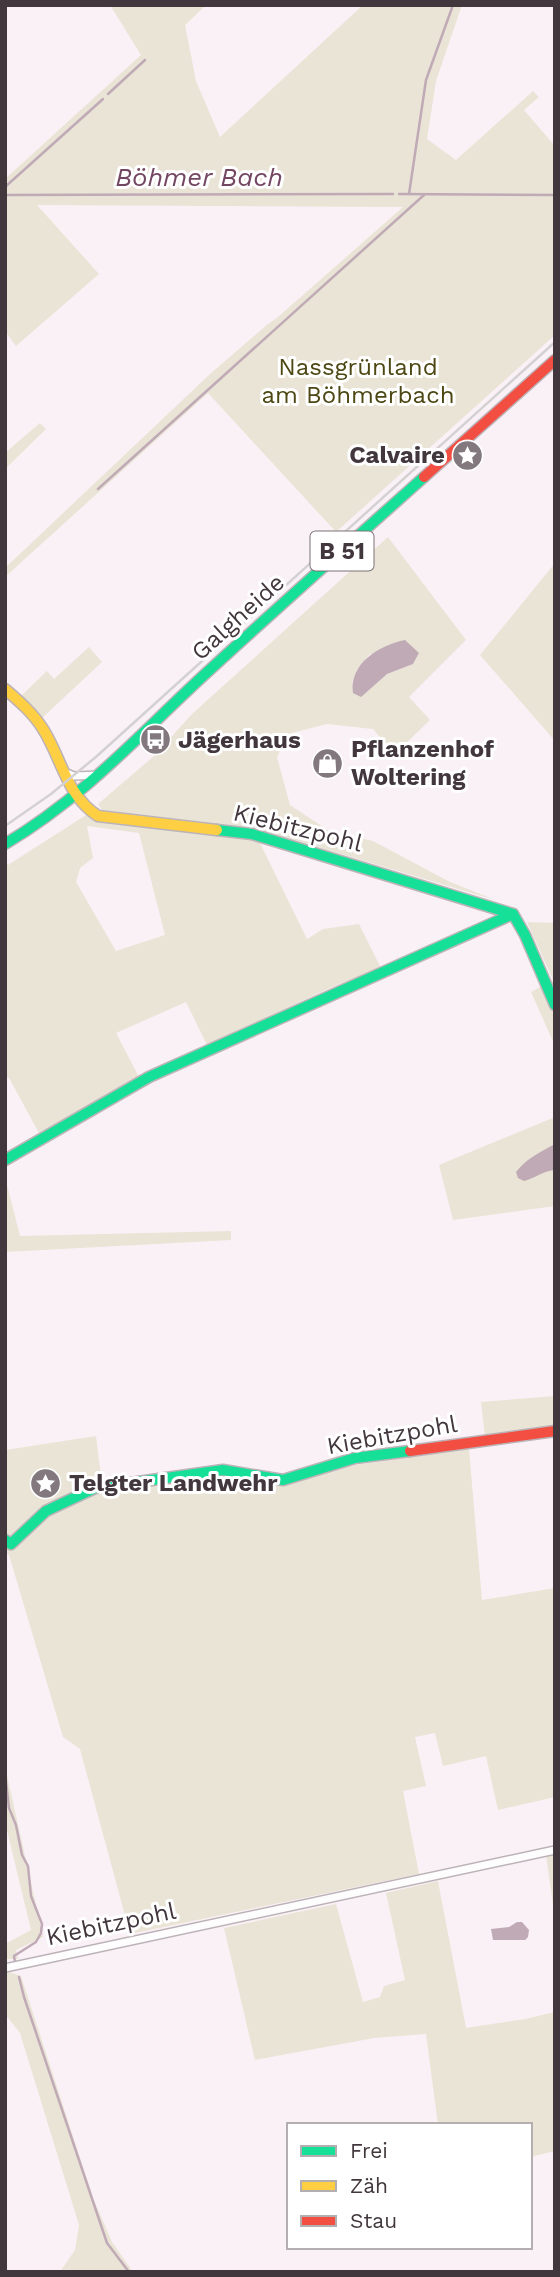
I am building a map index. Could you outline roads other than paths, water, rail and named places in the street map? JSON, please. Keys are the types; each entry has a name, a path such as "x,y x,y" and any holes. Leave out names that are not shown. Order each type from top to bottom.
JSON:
{"street":[{"name":"Galgheide","path":"78,797 200,679 555,360"},
{"path":"5,689 37,721 78,797"},
{"path":"64,772 85,777 104,774"},
{"name":"B 51","path":"5,844 78,797"},
{"name":"Kiebitzpohl","path":"78,797 89,811 98,816 252,834 513,914"},
{"path":"5,1160 149,1077 513,914 555,1005"},
{"name":"Kiebitzpohl","path":"5,1540 10,1544 46,1511 95,1488 223,1470 283,1480 355,1458 555,1432"},
{"name":"Kiebitzpohl","path":"5,1968 555,1850"}],"waterway":[{"path":"409,194 426,80 453,5"},
{"path":"108,94 145,60"},
{"path":"5,187 103,99"},
{"name":"Böhmer Bach","path":"5,195 393,194"},
{"name":"Böhmer Bach","path":"399,194 555,195"},
{"path":"98,489 424,195"},
{"path":"5,1773 9,1808 16,1825 22,1855 28,1866 31,1896 42,1924 36,1942 14,1956 15,1962"},
{"path":"19,1977 107,2243 129,2272"}],"railway":[{"path":"5,826 51,794 97,756 555,342"}],"place":[{"name":"Calvaire","path":"468,455"},
{"name":"Jägerhaus","path":"155,740"},
{"name":"Pflanzenhof Woltering","path":"328,763"},
{"name":"Telgter Landwehr","path":"46,1483"}],"park label":[{"name":"Nassgrünland am Böhmerbach","path":"358,381"}]}
